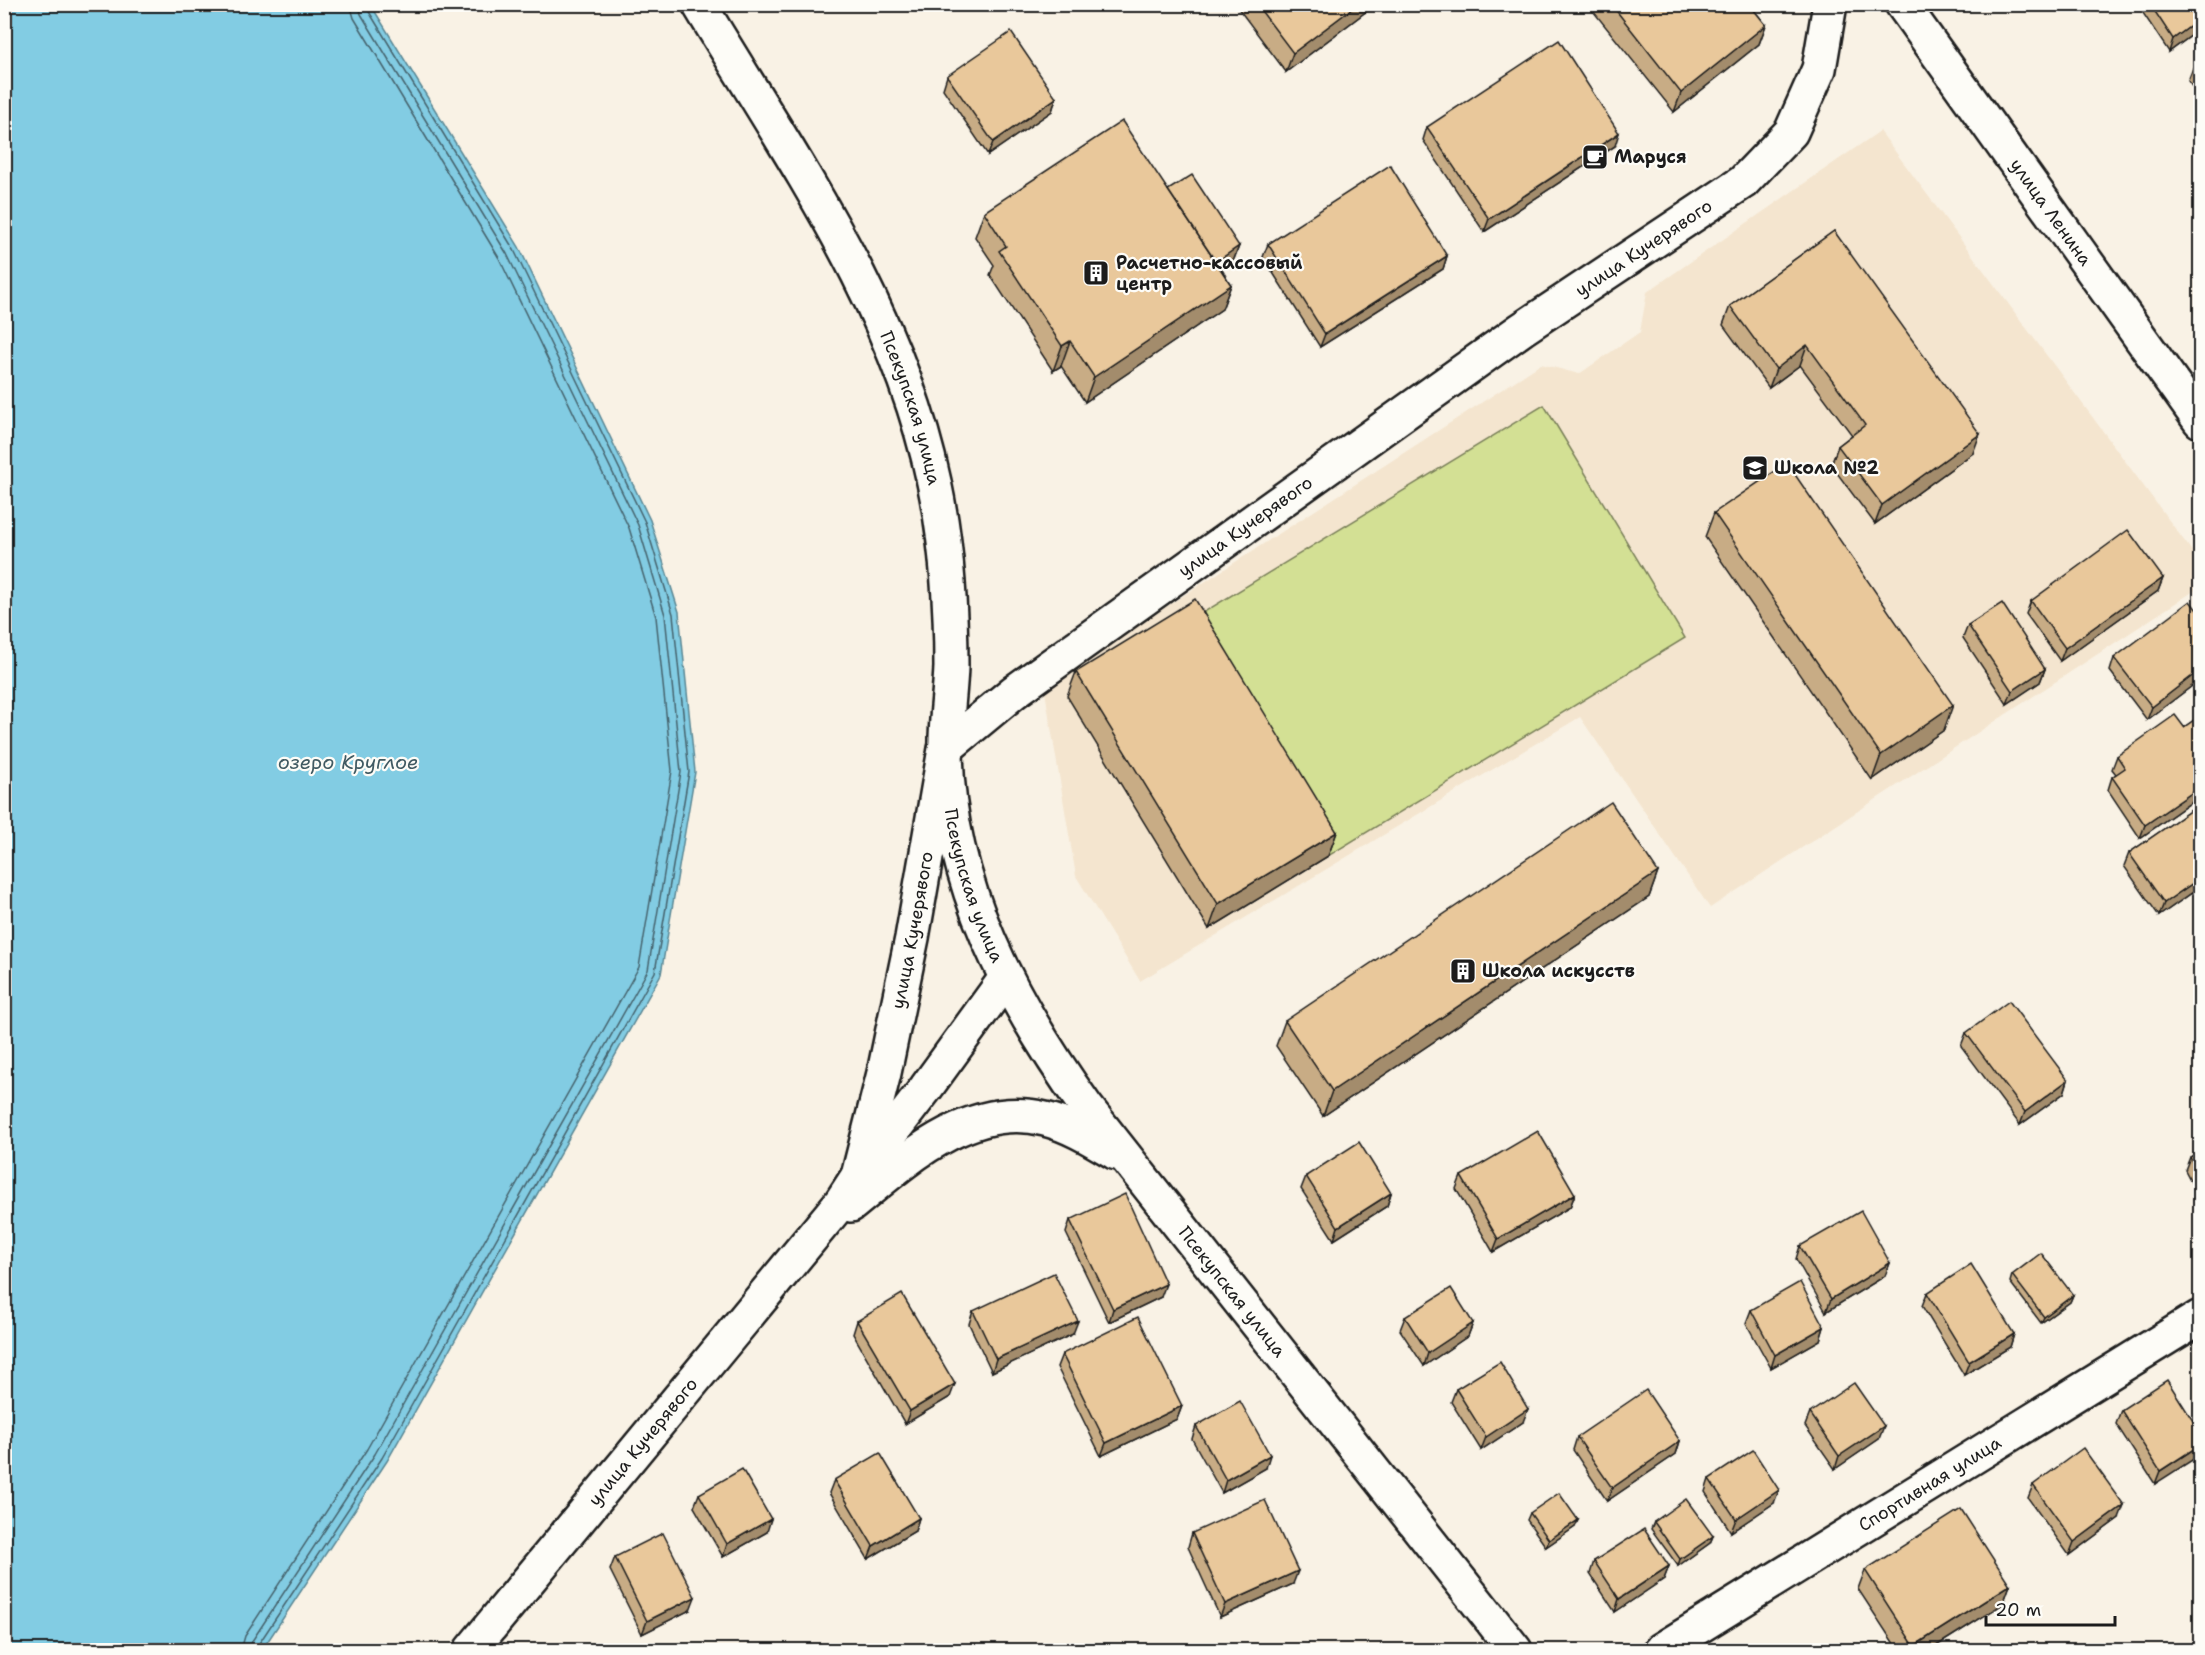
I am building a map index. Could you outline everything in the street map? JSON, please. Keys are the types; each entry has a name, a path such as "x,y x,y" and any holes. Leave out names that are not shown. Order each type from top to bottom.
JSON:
{"street":[{"name":"Псекупская улица","path":"699,4 832,225 865,286 898,362 916,416 933,480 947,566 951,668 945,749 948,794 960,859 971,895 986,936 1006,978 1033,1028 1060,1070 1515,1650"},
{"name":"улица Кучерявого","path":"858,1176 884,1072 912,938 945,749 1014,692 1522,329 1743,182 1791,132 1818,69 1830,4"},
{"name":"улица Ленина","path":"1902,4 2200,422"},
{"name":"улица Кучерявого","path":"471,1650 841,1202 1006,978"},
{"name":"улица Кучерявого","path":"815,1234 924,1148 963,1127 1000,1117 1025,1116 1063,1125 1130,1162"},
{"name":"Спортивная улица","path":"1660,1650 2200,1317"}],"shaded area":[{"name":"Школа №2","path":"1880,131 2200,562 2200,587 1710,908 1580,717 1140,981 1076,876 1044,686 1541,364 1579,374 1640,332 1647,292"}],"green space":[{"path":"1544,405 1685,638 1328,856 1186,623"}],"water":[{"name":"озеро Круглое","path":"5,4 371,5 519,247 650,520 679,612 695,772 661,974 387,1461 262,1650 5,1650"}],"building":[{"path":"1256,4 1358,4 1293,53"},
{"path":"1611,4 1749,4 1766,25 1681,93"},
{"path":"2150,4 2200,4 2200,19 2173,39"},
{"path":"1011,32 1056,98 993,142 947,76"},
{"path":"1559,40 1619,133 1489,219 1427,127"},
{"path":"2200,63 2200,79 2193,68"},
{"name":"Расчетно-кассовый центр","path":"1122,121 1231,285 1094,377 1070,341 1062,346 999,251 1006,246 984,212"},
{"path":"1390,165 1447,256 1325,334 1268,244"},
{"path":"1192,175 1239,246 1216,262 1168,190"},
{"path":"1834,231 1980,434 1882,505 1838,446 1865,425 1807,345 1776,369 1730,306"},
{"path":"1787,463 1953,705 1881,755 1714,513"},
{"path":"2128,530 2163,578 2065,648 2031,601"},
{"path":"1195,599 1337,832 1218,904 1076,672"},
{"path":"2190,601 2200,614 2200,670 2152,707 2114,658"},
{"path":"2002,603 2045,669 2012,691 1968,625"},
{"path":"2175,715 2184,727 2200,716 2200,787 2145,825 2112,777 2125,768 2117,756"},
{"name":"Школа искусств","path":"1611,802 1658,872 1332,1091 1285,1021"},
{"path":"2200,804 2200,878 2164,903 2129,853"},
{"path":"2009,1001 2068,1080 2025,1112 1966,1033"},
{"path":"1538,1131 1575,1194 1498,1239 1461,1176"},
{"path":"1359,1142 1391,1193 1338,1227 1306,1176"},
{"path":"2200,1152 2200,1177 2190,1157"},
{"path":"1125,1194 1166,1284 1113,1309 1070,1220"},
{"path":"1861,1211 1890,1263 1831,1299 1800,1246"},
{"path":"2041,1253 2073,1295 2044,1317 2012,1275"},
{"path":"1971,1264 2014,1334 1969,1362 1927,1293"},
{"path":"1054,1273 1078,1321 996,1359 973,1311"},
{"path":"1800,1282 1824,1327 1775,1355 1751,1310"},
{"path":"1451,1288 1473,1323 1428,1353 1405,1317"},
{"path":"902,1294 955,1384 910,1411 857,1321"},
{"path":"1138,1317 1182,1406 1106,1443 1062,1354"},
{"path":"1500,1362 1528,1409 1486,1437 1456,1389"},
{"path":"2167,1380 2200,1432 2200,1445 2160,1471 2121,1410"},
{"path":"1854,1383 1884,1426 1839,1456 1810,1413"},
{"path":"1646,1390 1680,1441 1612,1488 1577,1437"},
{"path":"1240,1401 1270,1455 1226,1480 1196,1426"},
{"path":"2083,1448 2124,1505 2074,1542 2033,1485"},
{"path":"1753,1450 1779,1490 1736,1519 1709,1479"},
{"path":"880,1453 919,1518 873,1546 834,1480"},
{"path":"742,1469 771,1519 727,1544 699,1494"},
{"path":"1559,1493 1578,1520 1549,1540 1530,1513"},
{"path":"1686,1499 1713,1536 1680,1559 1654,1522"},
{"path":"1265,1500 1298,1571 1225,1604 1192,1533"},
{"path":"1961,1509 2010,1585 1914,1646 1865,1570"},
{"path":"1644,1529 1669,1566 1619,1599 1594,1561"},
{"path":"663,1533 695,1597 647,1621 615,1557"}],"place":[{"name":"Маруся","path":"1595,157"},
{"name":"Расчетно-кассовый центр","path":"1096,273"},
{"name":"Школа №2","path":"1755,468"},
{"name":"Школа искусств","path":"1463,971"}]}
